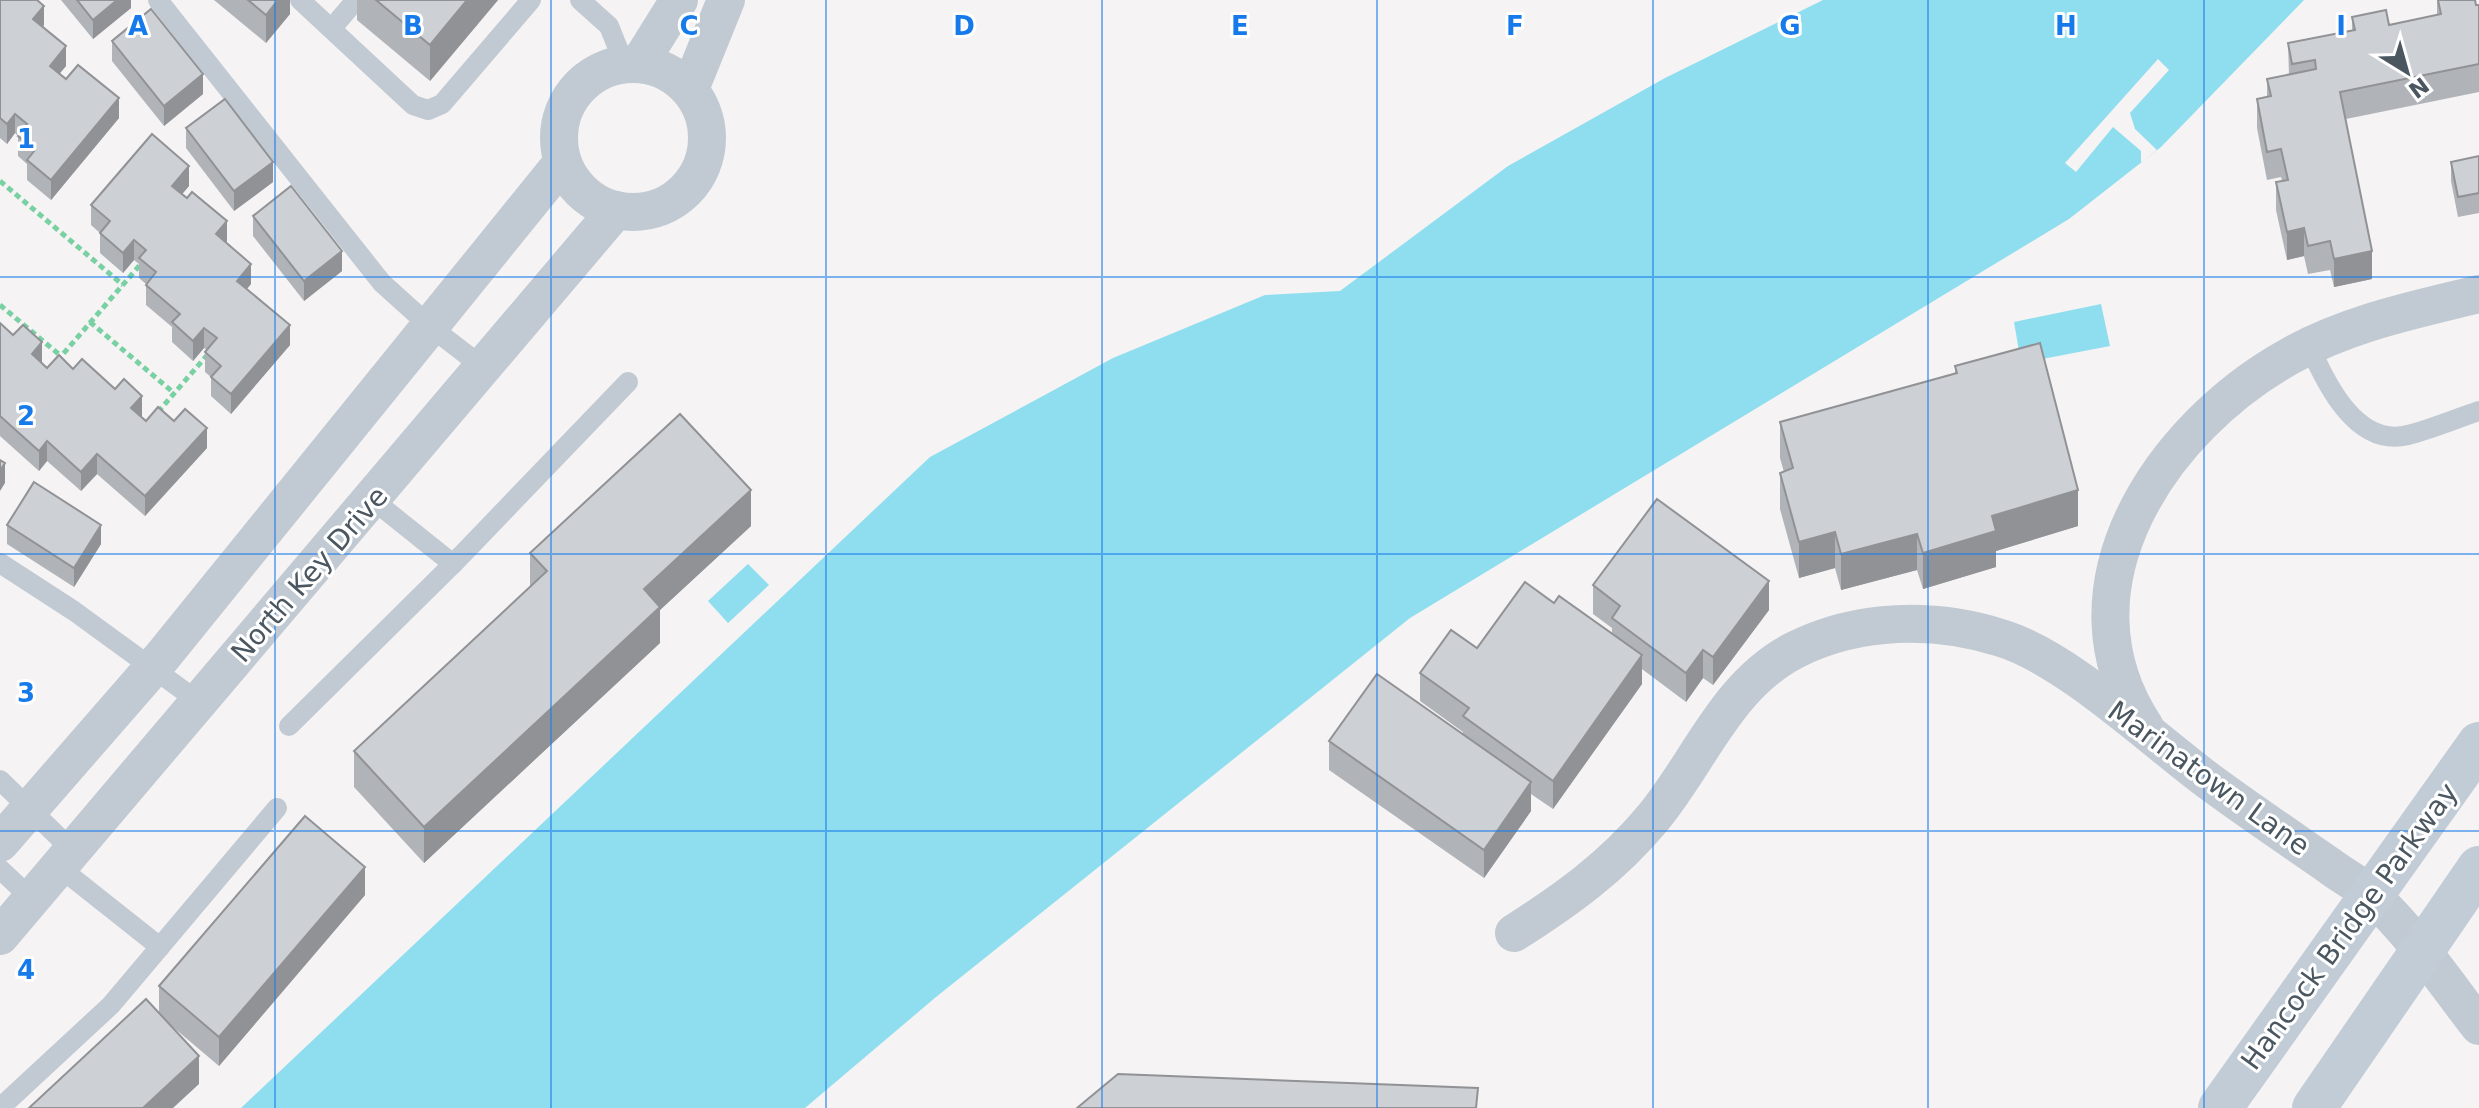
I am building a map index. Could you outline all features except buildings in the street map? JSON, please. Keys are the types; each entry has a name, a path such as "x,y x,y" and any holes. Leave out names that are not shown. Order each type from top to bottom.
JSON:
{"main road":[{"name":"Hancock Bridge Parkway","path":"2220,1108 2479,744"},
{"path":"2314,1108 2479,868"}],"street":[{"path":"632,65 679,0"},
{"path":"690,89 726,0"},
{"path":"632,65 670,73 690,89 700,104 707,129 706,148 698,172 684,191 663,205 642,212 616,210 596,203 576,186 562,163 558,141 562,115 570,97 584,82 604,68 632,65"},
{"name":"North Key Drive","path":"0,843 152,668 432,328 562,163"},
{"name":"North Key Drive","path":"0,936 616,210"},
{"path":"2154,739 2130,704 2115,664 2109,622 2124,534 2154,482 2194,429 2247,382 2363,322 2479,294"},
{"path":"2048,661 2080,653 2109,622"},
{"name":"Marinatown Lane","path":"1514,933 1577,893 1619,857 1655,816 1706,738 1750,683 1794,650 1848,630 1901,623 1955,626 2004,638 2048,661 2371,895 2421,950 2479,1026"}],"lane":[{"path":"158,0 382,283 432,328 484,368"},
{"path":"300,0 413,105 428,110 442,104 531,0"},
{"path":"332,28 356,0"},
{"path":"580,0 609,26 632,65"},
{"path":"2310,347 2326,383 2354,418 2376,435 2405,436 2479,411"},
{"path":"289,726 453,564 628,382"},
{"path":"373,500 453,564"},
{"path":"0,563 74,611 199,702"},
{"path":"0,780 30,809 66,859 160,947"},
{"path":"0,1108 111,1005 277,808"},
{"path":"0,869 32,899"}],"path":[{"path":"0,181 123,285"},
{"path":"54,365 140,265"},
{"path":"0,305 61,356"},
{"path":"90,322 174,393"},
{"path":"157,414 210,352"}],"water":[{"path":"1823,0 2304,0 2161,147 2069,219 1410,618 936,997 805,1108 241,1108 930,457 1113,358 1265,295 1340,291 1508,166 1665,78"},
{"path":"2101,304 2110,346 2021,363 2014,322"},
{"path":"748,564 769,585 728,623 708,601"}],"pier":[{"path":"2158,59 2169,70 2130,113 2135,129 2157,150 2141,163 2141,151 2113,127 2076,172 2065,163"}]}
